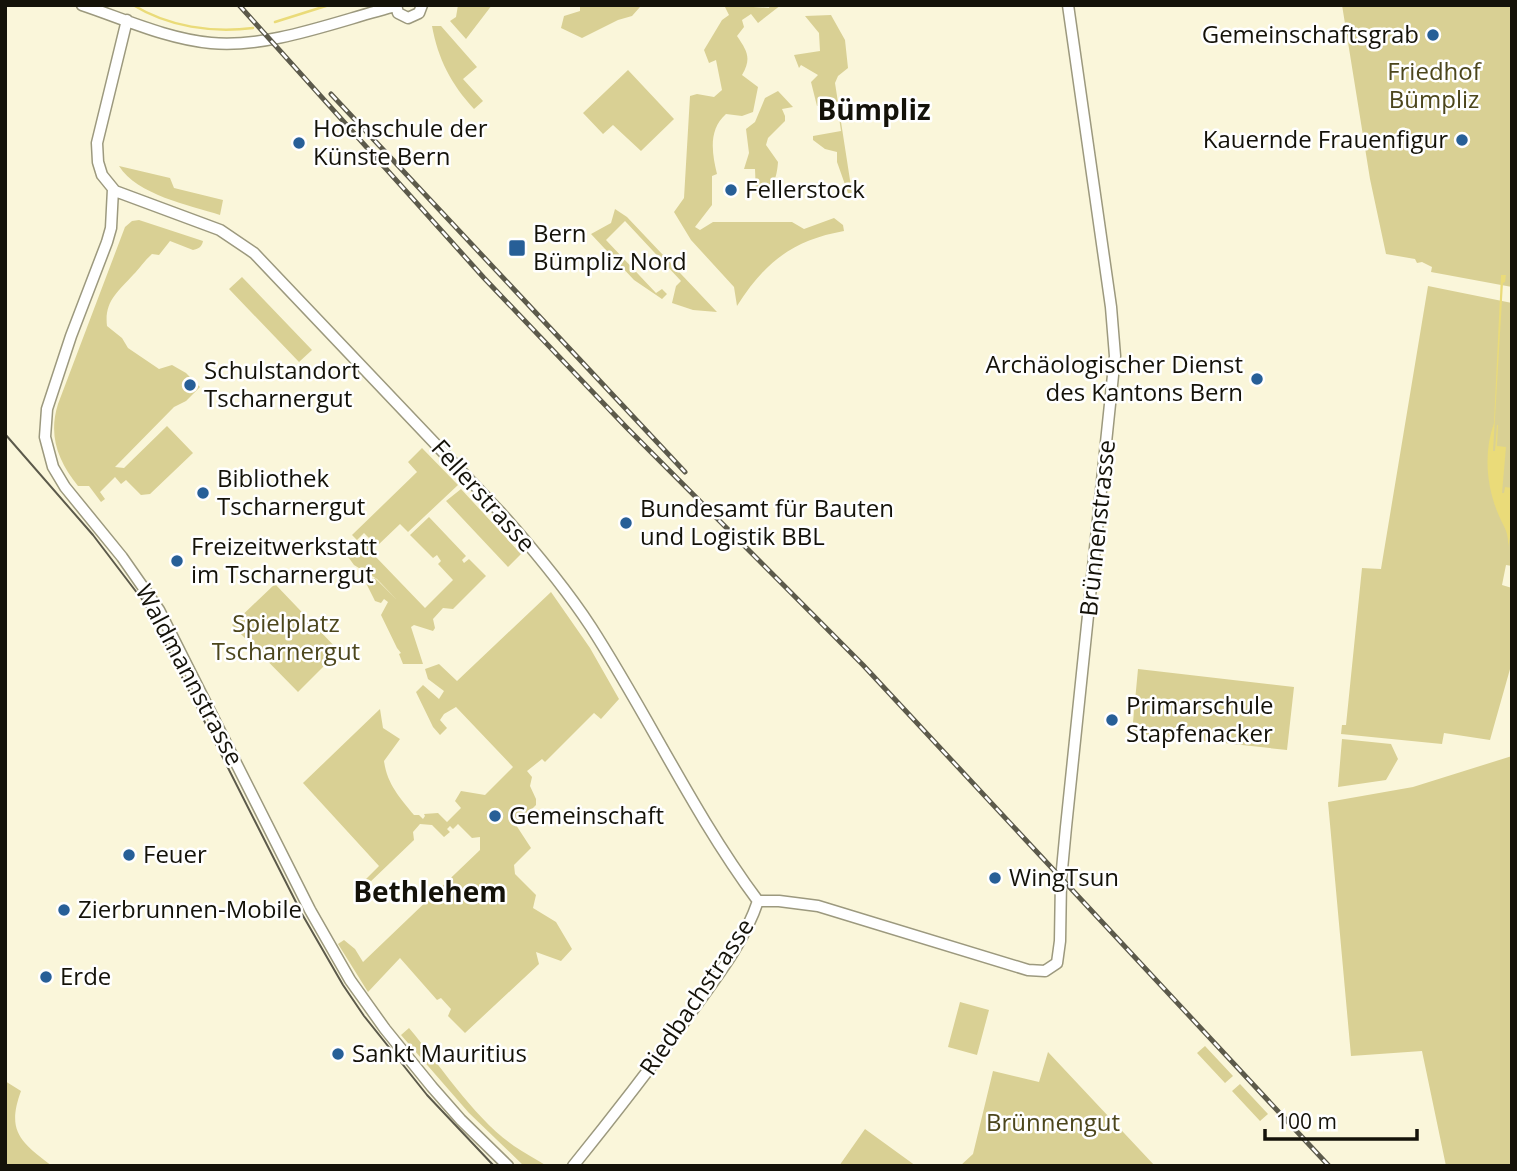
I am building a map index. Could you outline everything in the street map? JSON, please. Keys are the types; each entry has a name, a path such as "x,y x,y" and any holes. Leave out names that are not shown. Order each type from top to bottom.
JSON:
{"street":[{"path":"82,5 188,40 214,44 264,41 396,6 401,16 408,18 419,13 422,5"},
{"name":"Brünnenstrasse","path":"1052,968 1057,963 1060,942 1062,871 1115,356 1111,307 1068,5"},
{"name":"Waldmannstrasse","path":"127,20 97,149 102,175 113,189 111,228 47,410 45,437 50,460 61,481 128,565 159,610 343,970 408,1059 461,1120 508,1166"},
{"name":"Fellerstrasse","path":"113,189 121,195 220,230 254,253 501,513 543,562 592,628 722,850 758,901"},
{"name":"Riedbachstrasse","path":"573,1166 708,989 736,947 753,917 758,901 818,906 1028,970 1042,971 1052,968"}],"green space":[{"path":"458,5 492,5 466,39 450,21 456,17"},
{"path":"580,5 640,7 632,16 582,38 561,28 564,16 580,11"},
{"path":"724,5 769,8 770,5 781,5 758,23 751,14 742,20 744,27 737,36 746,50 747,59 742,75 758,87 753,112 742,116 726,114 716,127 713,150 717,174 712,176 712,205 695,227 700,230 713,222 792,222 804,229 834,218 843,225 844,231 810,240 782,255 758,277 737,306 734,287 691,240 674,212 684,198 690,96 697,94 714,97 722,90 716,60 709,63 704,50 722,20 729,15"},
{"name":"Friedhof Bümpliz","path":"1342,5 1512,5 1512,287 1431,272 1432,267 1422,262 1417,263 1415,259 1386,254 1370,179"},
{"path":"831,15 845,40 848,68 838,76 835,83 852,193 848,193 837,162 837,152 825,149 813,140 813,136 841,131 838,111 834,103 817,106 811,82 818,75 801,65 799,68 794,55 820,51 819,33 805,16"},
{"path":"432,26 441,26 477,67 463,79 483,101 474,109 447,70"},
{"path":"628,70 674,119 641,151 613,125 603,134 583,113"},
{"path":"778,91 793,107 782,109 785,121 768,138 766,145 778,162 775,178 766,191 756,194 755,169 744,169 749,153 746,129 755,122 765,98"},
{"path":"119,166 170,178 174,188 223,200 220,215 151,192 127,176"},
{"path":"615,209 627,217 717,312 693,310 672,303 676,286 681,281 625,221 606,240 656,293 662,289 667,294 662,299 634,280 591,234 611,223"},
{"path":"139,220 203,241 200,247 193,250 170,241 159,255 152,254 113,298 108,310 107,326 122,338 128,348 159,369 172,365 186,373 200,387 186,401 174,407 115,467 124,468 167,426 193,453 150,494 141,495 126,480 121,484 115,477 100,492 105,499 101,502 89,486 78,486 60,458 55,437 55,416 125,227 132,221"},
{"path":"242,277 312,350 299,362 229,289"},
{"path":"1428,286 1512,303 1512,566 1506,565 1502,585 1512,588 1512,662 1490,740 1444,733 1442,744 1341,734 1342,725 1346,725 1362,568 1381,569"},
{"path":"422,448 458,485 408,532 400,524 377,546 364,533 357,540 352,535 417,472 408,462"},
{"path":"461,489 521,554 508,567 446,501"},
{"path":"429,517 466,556 462,560 464,563 469,559 486,576 453,609 443,608 433,619 433,631 414,625 411,627 423,664 403,664 399,654 401,653 381,615 388,602 384,599 381,603 375,601 362,575 367,573 371,579 375,578 397,600 377,579 354,565 346,554 363,538 374,550 374,555 425,608 453,580 438,564 441,561 437,555 433,558 410,535"},
{"name":"Spielplatz Tscharnergut","path":"275,584 339,651 298,692 232,625"},
{"path":"551,592 590,648 619,699 601,719 594,713 545,762 542,759 527,771 532,777 530,786 536,805 516,825 531,848 514,865 515,874 536,895 533,908 556,922 572,949 561,961 536,952 539,964 465,1033 448,1016 451,1009 441,998 437,1000 400,958 368,992 338,944 344,940 355,949 363,962 480,850 480,837 472,838 458,824 453,829 450,826 447,829 450,832 444,837 432,825 420,824 413,832 414,840 368,884 365,880 379,866 303,783 380,709 383,728 400,739 384,761 388,777 414,815 423,819 424,814 438,813 447,822 461,808 455,801 461,791 485,795 513,767 456,707 444,714 440,720 447,728 440,735 433,727 416,692 423,685 439,699 444,691 428,679 425,669 439,664 457,681"},
{"path":"1138,669 1294,687 1287,750 1132,733"},
{"path":"1342,739 1391,744 1398,759 1386,780 1338,787"},
{"path":"1512,756 1512,1166 1446,1166 1422,1051 1351,1056 1328,802 1413,787"},
{"path":"960,1002 989,1010 977,1055 948,1047"},
{"path":"409,1028 485,1121 514,1146 547,1166 524,1166 469,1113 401,1035"},
{"path":"1205,1046 1233,1076 1225,1083 1197,1053"},
{"name":"Brünnengut","path":"1048,1052 1155,1166 960,1166 973,1154 993,1071 1039,1082"},
{"path":"5,1081 21,1091 15,1117 19,1135 52,1166 5,1166"},
{"path":"1240,1084 1268,1114 1260,1121 1232,1091"},
{"path":"865,1129 916,1166 839,1166"}],"shaded area":[{"path":"1501,275 1506,275 1503,283 1493,451 1498,425 1497,446 1506,447 1502,493 1505,487 1512,488 1512,527 1508,547 1507,532 1490,489 1488,467 1494,423"}],"waterway":[{"path":"133,5 161,19 191,27 222,30 253,28"},
{"path":"275,22 329,5"}],"tram line":[{"path":"5,434 93,535 144,602 302,914 343,985 364,1016 427,1095 494,1166"}],"railway":[{"path":"239,5 484,278 626,427 863,665 1329,1166"},
{"path":"331,94 685,472"}],"place":[{"name":"Gemeinschaftsgrab","path":"1433,35"},
{"name":"Kauernde Frauenfigur","path":"1462,140"},
{"name":"Hochschule der Künste Bern","path":"299,143"},
{"name":"Fellerstock","path":"731,190"},
{"name":"Bern Bümpliz Nord","path":"517,248"},
{"name":"Archäologischer Dienst des Kantons Bern","path":"1257,379"},
{"name":"Schulstandort Tscharnergut","path":"190,385"},
{"name":"Bibliothek Tscharnergut","path":"203,493"},
{"name":"Bundesamt für Bauten und Logistik BBL","path":"626,523"},
{"name":"Freizeitwerkstatt im Tscharnergut","path":"177,561"},
{"name":"Primarschule Stapfenacker","path":"1112,720"},
{"name":"Gemeinschaft","path":"495,816"},
{"name":"Feuer","path":"129,855"},
{"name":"WingTsun","path":"995,878"},
{"name":"Zierbrunnen-Mobile","path":"64,910"},
{"name":"Erde","path":"46,977"},
{"name":"Sankt Mauritius","path":"338,1054"}],"district":[{"name":"Bümpliz","path":"874,110"},
{"name":"Bethlehem","path":"430,892"}]}
